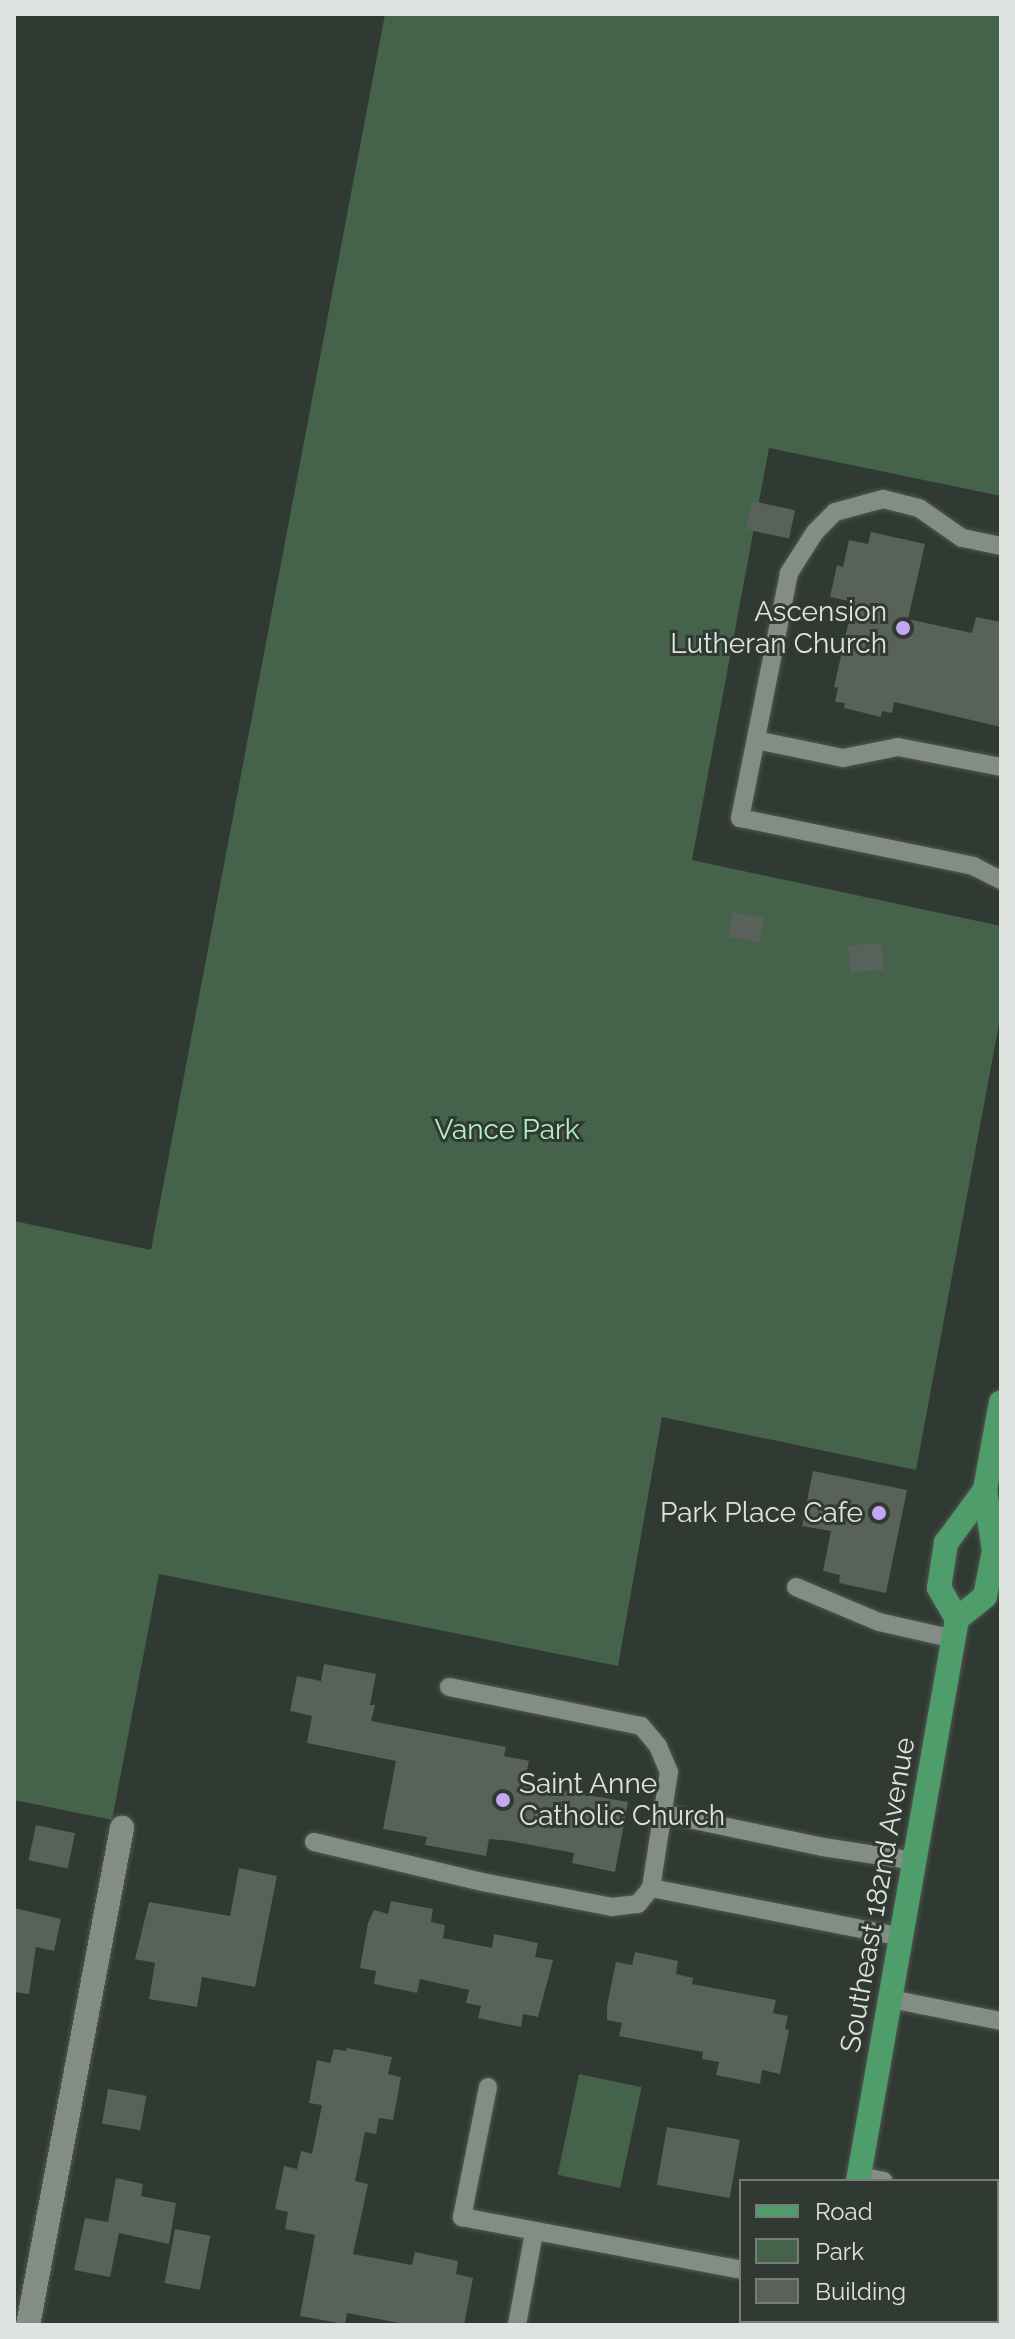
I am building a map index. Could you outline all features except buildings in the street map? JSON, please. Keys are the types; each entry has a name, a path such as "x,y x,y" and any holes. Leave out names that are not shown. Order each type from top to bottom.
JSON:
{"main road":[{"path":"985,1490 946,1543 939,1588 955,1629 985,1596 994,1551 985,1490 1001,1402"},
{"name":"Southeast 182nd Avenue","path":"858,2178 955,1629"}],"street":[{"path":"28,2325 122,1828"}],"lane":[{"path":"1001,546 962,538 919,508 883,499 858,503 835,512 815,532 789,573 740,818 973,866 1001,880"},
{"path":"756,740 843,758 898,747 1001,767"},
{"path":"796,1587 879,1622 955,1629"},
{"path":"314,1842 482,1882 612,1907 638,1904 651,1888 665,1814 669,1772 658,1746 641,1726 449,1687"},
{"path":"665,1814 823,1847 914,1861"},
{"path":"651,1888 902,1937"},
{"path":"891,1999 1001,2021"},
{"path":"488,2087 462,2217 738,2269"},
{"path":"517,2325 534,2232"}],"green space":[{"name":"Vance Park","path":"385,14 1001,14 1001,496 769,448 692,860 1001,926 1001,1013 916,1470 662,1417 618,1666 159,1574 112,1820 14,1800 14,1221 151,1250"},
{"path":"579,2074 642,2087 620,2188 558,2175"}],"place":[{"name":"Ascension Lutheran Church","path":"903,628"},
{"name":"Park Place Cafe","path":"879,1513"},
{"name":"Saint Anne Catholic Church","path":"503,1800"}]}
